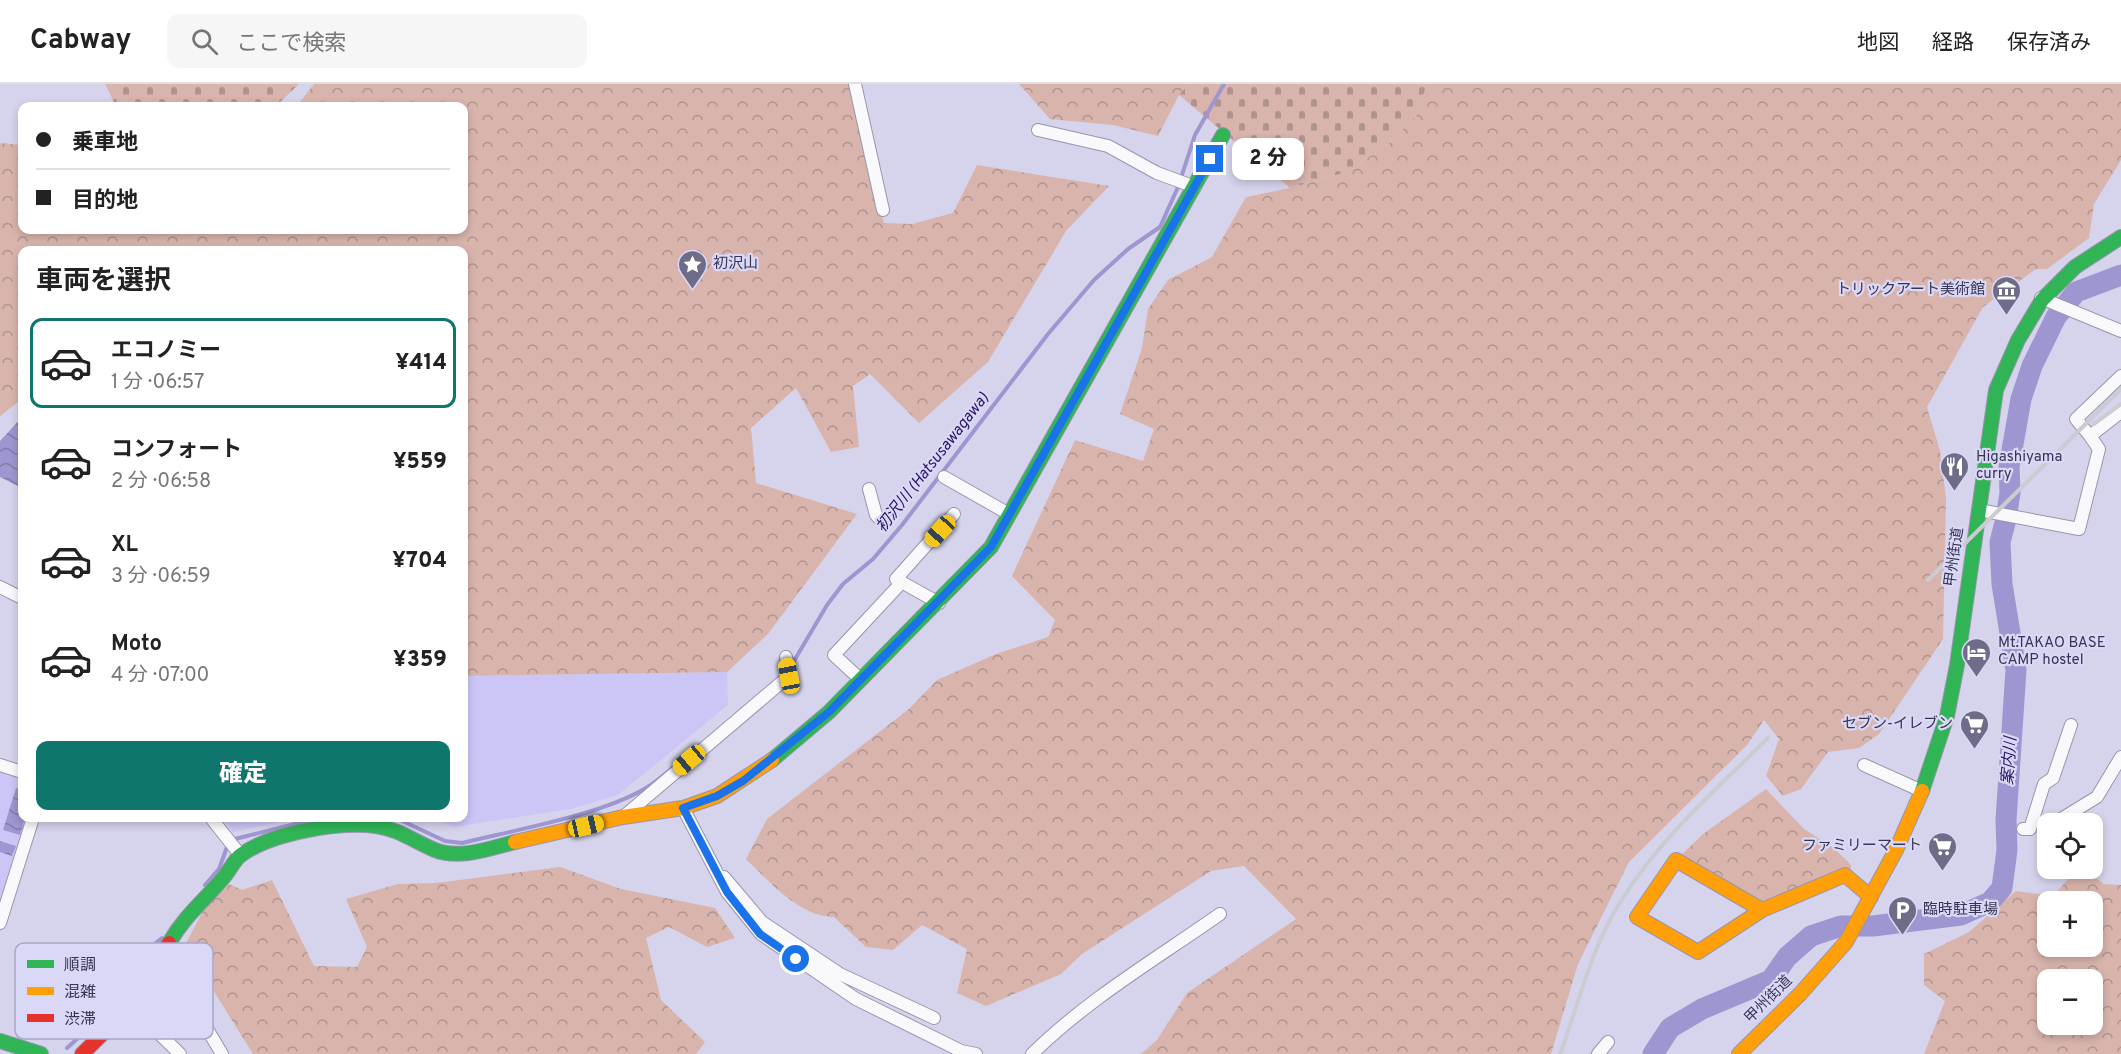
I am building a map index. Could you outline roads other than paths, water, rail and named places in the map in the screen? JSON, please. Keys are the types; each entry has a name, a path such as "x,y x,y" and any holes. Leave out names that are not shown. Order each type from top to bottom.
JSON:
{"main road":[{"path":"170,943 183,920 224,877 238,854 270,839 308,830 362,825 400,832 437,851 463,854 623,817 683,808 717,796 762,768 829,712 939,603 991,547 1183,183 1223,135"},
{"name":"甲州街道","path":"1739,1054 1800,994 1846,942 1896,850 1922,791 1947,716 1985,511 1996,390 2009,355 2046,300 2077,262 2121,237"},
{"path":"1762,910 1676,860 1637,917 1698,952 1762,910 1845,875 1871,897"},
{"path":"81,1054 97,1039"},
{"path":"0,1041 41,1054"}],"street":[{"path":"855,84 884,210"},
{"path":"1038,130 1108,146 1183,183"},
{"path":"2046,300 2121,331"},
{"path":"1985,511 2079,529 2099,449 2076,419 2121,376"},
{"path":"2090,436 2121,412"},
{"path":"944,477 1009,514"},
{"path":"869,489 876,515 880,519"},
{"path":"939,603 896,579 954,514"},
{"path":"861,680 834,655 902,582"},
{"path":"0,587 18,596"},
{"path":"623,817 789,676 786,657"},
{"path":"2037,827 2026,829 2044,784 2053,778 2071,725"},
{"path":"2071,813 2097,797 2121,757"},
{"path":"0,765 18,771"},
{"path":"1864,765 1922,791"},
{"path":"683,808 727,892 760,934 856,999 961,1051 976,1054"},
{"path":"0,924 32,822"},
{"path":"214,822 238,854"},
{"path":"716,869 730,882 756,916 772,929 855,983 934,1018"},
{"path":"1032,1054 1089,1004 1220,914"},
{"path":"165,1039 180,1054"},
{"path":"213,1039 222,1054"},
{"path":"1598,1054 1608,1042"}],"water":[{"path":"18,421 18,486 0,477 0,441"},
{"path":"16,788 18,789 18,822 24,822 20,835 3,830"},
{"path":"0,841 16,846 12,856 0,852"}],"waterway":[{"name":"初沢川 (Hatsusawagawa)","path":"791,666 827,605 843,584 873,559 902,525 1048,334 1094,280 1128,249 1160,227 1178,187 1195,135 1224,84"},
{"name":"案内川","path":"1653,1054 1670,1028 1702,1009 1771,980 1787,957 1811,936 1841,926 1873,926 1961,915 1990,902 2002,888 2007,850 2006,820 2016,670 2002,584 2000,542 2010,493 2009,467 2021,399 2032,366 2056,317 2076,292 2121,275"},
{"name":"初沢川 (Hatsusawagawa)","path":"405,822 445,841 462,843 557,821 627,798 652,784 693,750"},
{"name":"初沢川 (Hatsusawagawa)","path":"205,885 219,869 227,847 235,839 303,822"},
{"name":"初沢川 (Hatsusawagawa)","path":"156,943 162,938"},
{"name":"初沢川 (Hatsusawagawa)","path":"67,1048 77,1039"}],"railway":[{"path":"1928,580 2121,389"},
{"path":"2094,424 2121,404"},
{"path":"1560,1054 1601,937 1636,878 1671,836 1768,738"}],"place":[{"name":"初沢山","path":"692,290"},
{"name":"トリックアート美術館","path":"2006,316"},
{"name":"Higashiyama curry","path":"1955,492"},
{"name":"Mt.TAKAO BASE CAMP hostel","path":"1977,678"},
{"name":"セブン-イレブン","path":"1974,750"},
{"name":"ファミリーマート","path":"1943,872"},
{"name":"臨時駐車場","path":"1902,936"}]}
